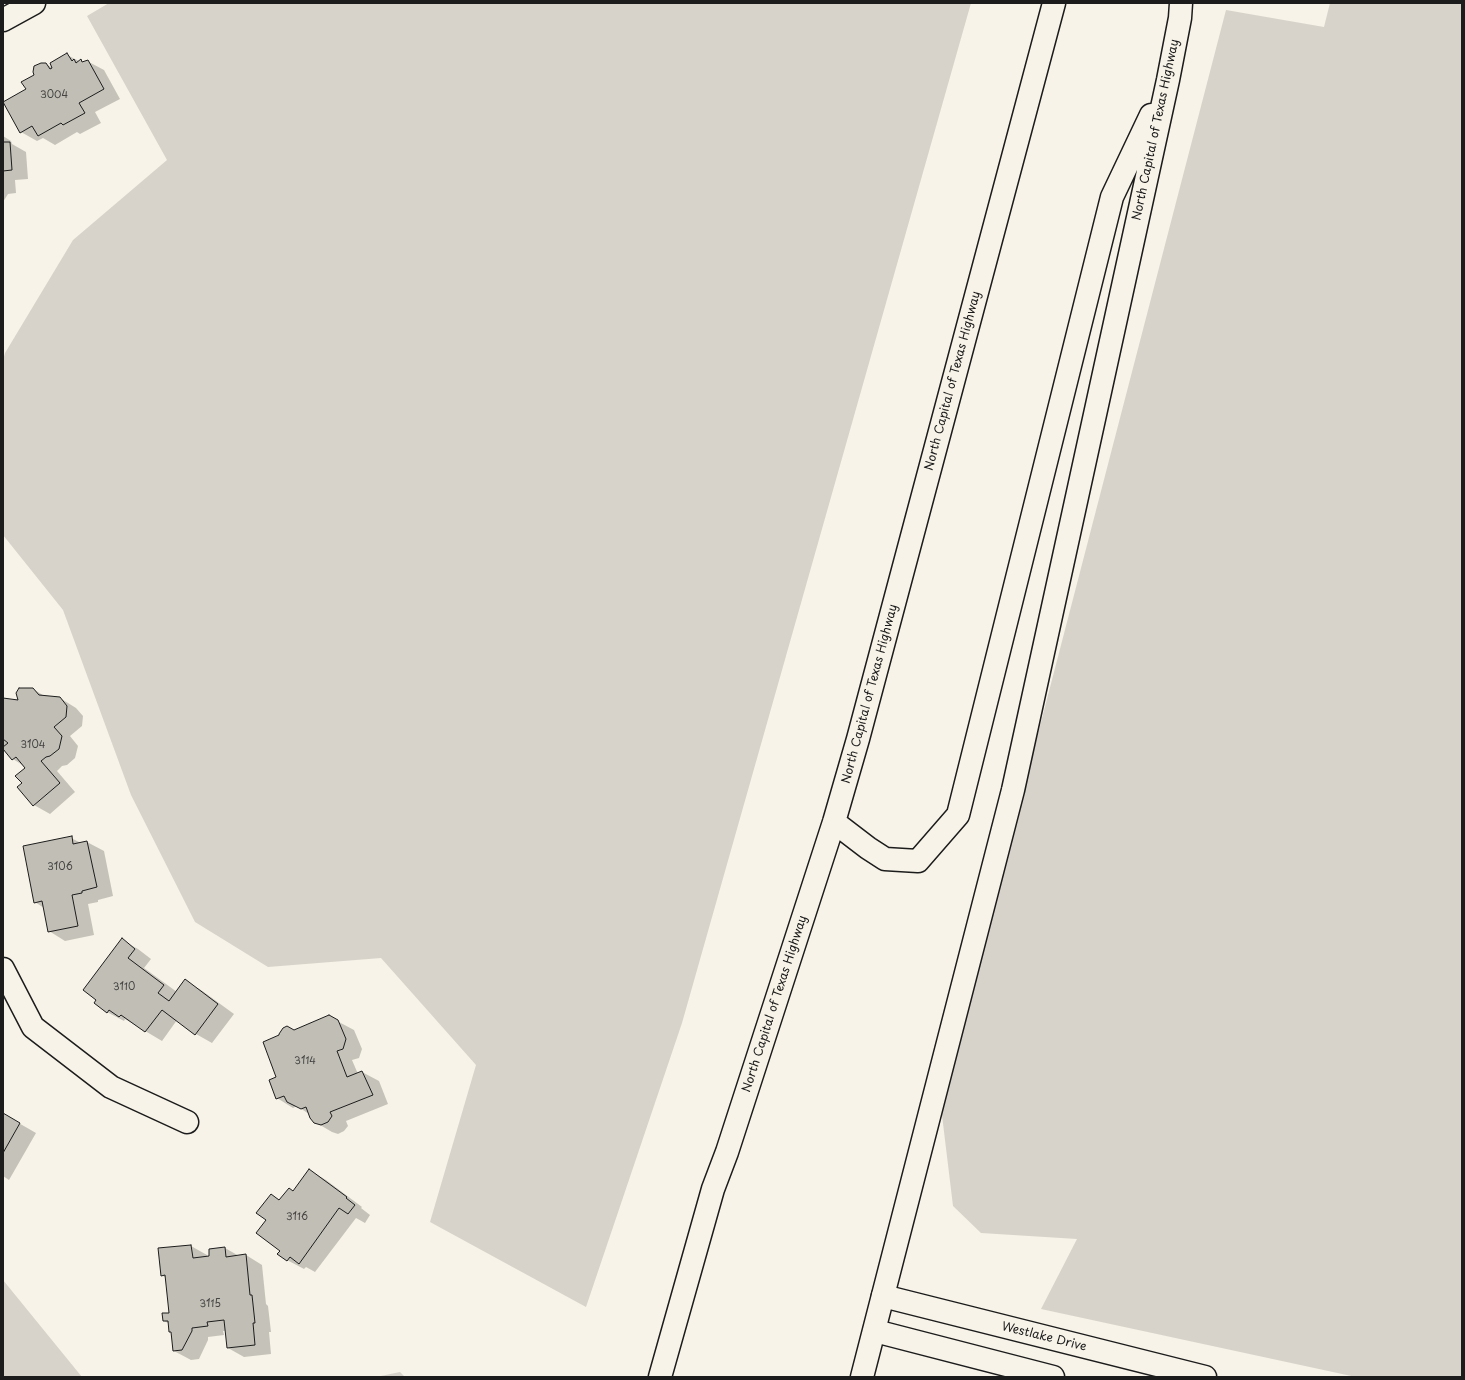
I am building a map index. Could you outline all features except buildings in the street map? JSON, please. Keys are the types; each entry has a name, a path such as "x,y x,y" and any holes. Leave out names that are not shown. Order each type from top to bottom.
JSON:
{"main road":[{"path":"3,20 34,3"},
{"name":"North Capital of Texas Highway","path":"660,1377 713,1189 727,1152 834,822 858,739 1054,3"},
{"name":"North Capital of Texas Highway","path":"862,1377 1013,790 1168,80 1182,3"},
{"path":"834,822 885,859 918,861 958,815 1112,197 1168,80"},
{"path":"3,969 33,1027 111,1087 187,1122"},
{"name":"Westlake Drive","path":"883,1296 1205,1377"},
{"path":"875,1331 1053,1377"}],"shaded area":[{"path":"109,3 971,3 682,1023 586,1307 430,1222 476,1065 381,958 268,967 195,922 131,795 63,610 3,535 3,360 5,353 73,240 167,160 87,16"},
{"path":"1330,3 1462,3 1462,1377 1356,1377 1041,1309 1077,1239 981,1233 953,1206 941,1107 1226,10 1324,27"},
{"path":"3,1280 82,1377 3,1377"},
{"path":"400,1372 405,1377 376,1377"}]}
